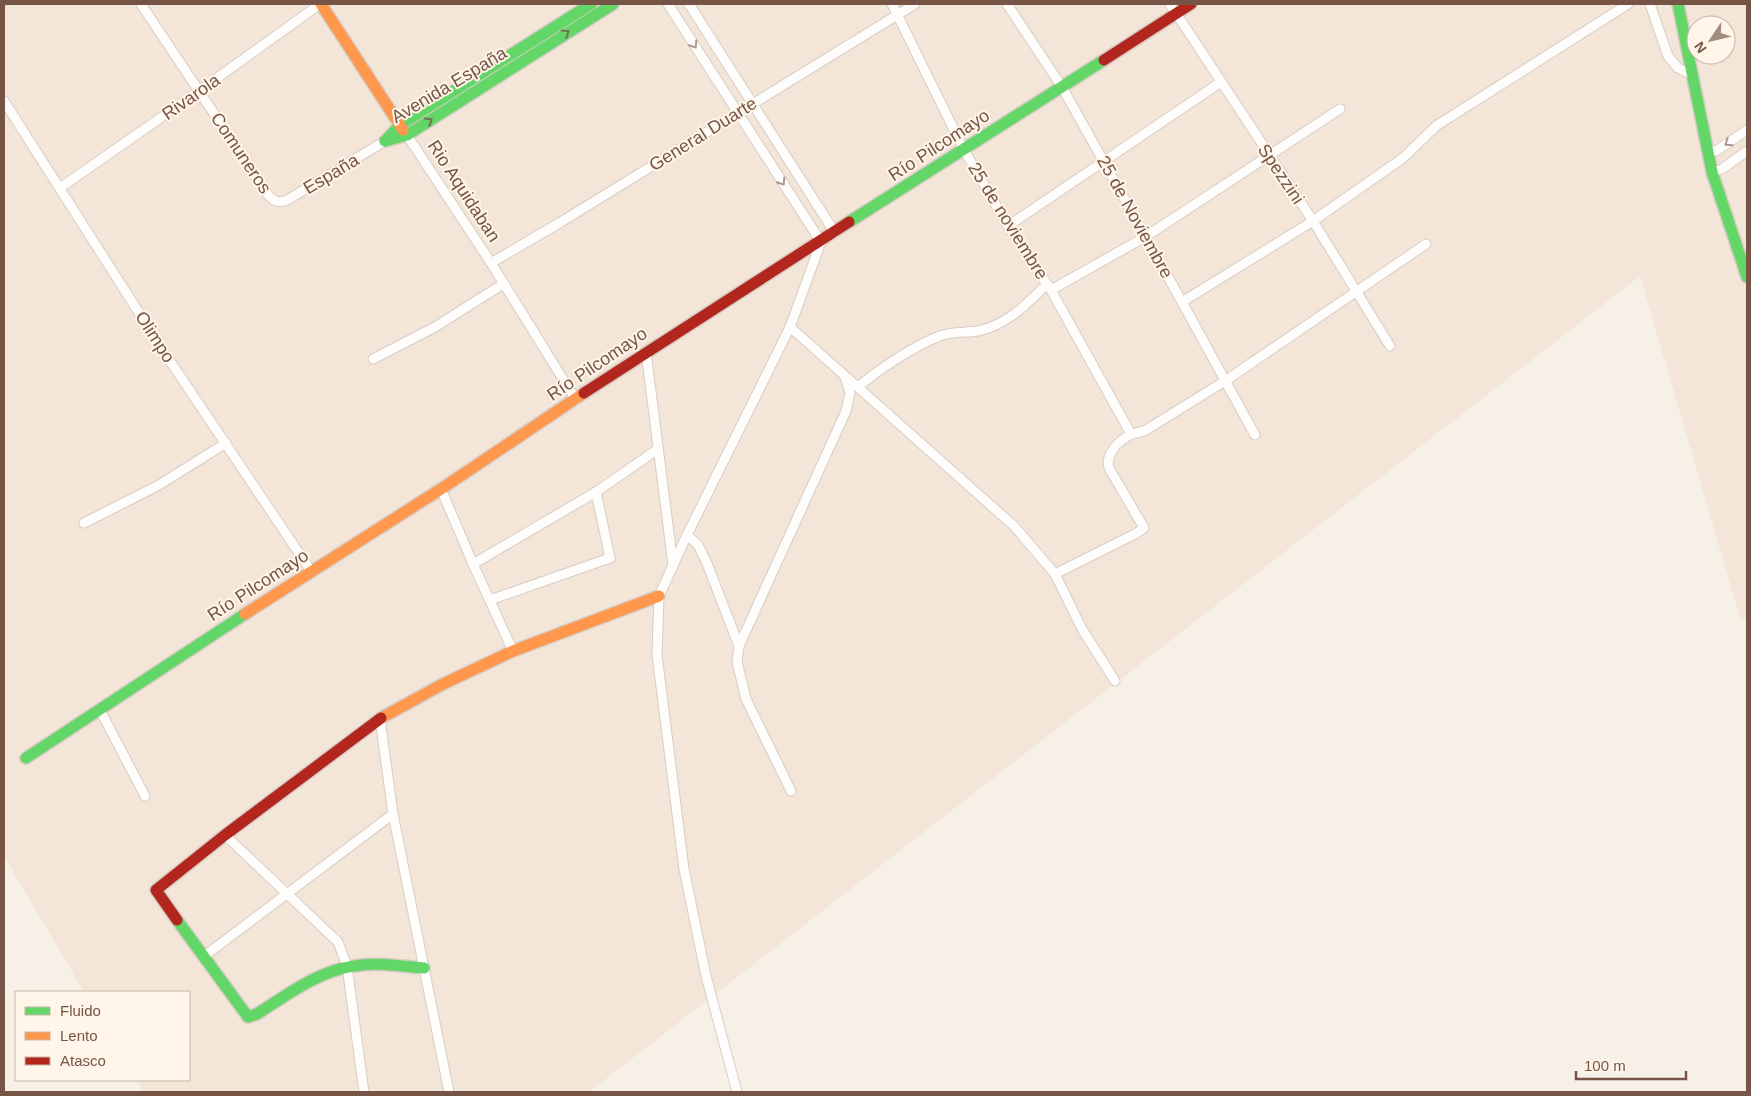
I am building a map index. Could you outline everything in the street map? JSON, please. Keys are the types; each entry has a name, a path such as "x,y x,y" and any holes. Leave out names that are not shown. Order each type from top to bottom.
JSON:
{"street":[{"name":"Comuneros","path":"141,4 269,196 275,201"},
{"name":"Avenida España","path":"403,130 591,4"},
{"name":"Avenida España","path":"385,141 613,4"},
{"path":"668,4 821,242 790,327 687,535 660,596 657,655 684,869 706,976 737,1092"},
{"path":"689,4 835,233"},
{"name":"25 de noviembre","path":"892,4 964,150 1008,226 1049,287 1131,434"},
{"name":"General Duarte","path":"490,263 557,225 915,4"},
{"name":"25 de Noviembre","path":"1007,4 1062,87 1255,435"},
{"name":"Spezzini","path":"1170,4 1313,221 1390,346"},
{"name":"Río Pilcomayo","path":"26,758 311,571 441,489 646,352 1191,4"},
{"path":"1182,302 1313,221 1403,158 1436,126 1628,4"},
{"path":"1650,4 1668,56 1678,68 1693,75"},
{"path":"1678,4 1712,172 1747,277"},
{"name":"Rivarola","path":"60,188 324,5"},
{"name":"Rio Aquidaban","path":"324,5 576,400"},
{"path":"1008,226 1221,82"},
{"name":"Olimpo","path":"4,101 164,352 311,571"},
{"path":"858,387 900,356 941,335 980,331 995,326 1021,310 1049,287 1146,237 1340,109"},
{"path":"1708,151 1716,151 1747,130"},
{"name":"España","path":"275,201 282,202 289,199 385,141"},
{"path":"1712,172 1722,169 1747,151"},
{"path":"1055,574 1144,528 1117,484 1107,463 1115,447 1131,434 1146,430 1225,381 1426,244"},
{"path":"373,359 435,327 503,284"},
{"path":"790,327 1014,526 1055,574 1082,629 1115,681"},
{"path":"646,352 673,566"},
{"path":"792,791 746,699 737,662 739,646 846,411 850,393 845,376"},
{"path":"84,523 159,485 226,443"},
{"path":"473,564 596,492 658,449"},
{"path":"441,489 513,651"},
{"path":"490,600 610,558 596,492"},
{"path":"687,535 698,545 706,561 739,646"},
{"path":"424,968 379,964 347,966 321,976 258,1014 248,1017 156,890 225,835 380,719 444,684 513,651 660,596"},
{"path":"100,710 145,796"},
{"path":"380,719 393,814 449,1092"},
{"path":"203,957 393,814"},
{"path":"225,835 338,942 347,966 364,1092"}],"shaded area":[{"path":"4,4 1747,4 1747,617 1741,621 1640,276 589,1092 144,1092 137,1081 190,1081 190,991 83,991 4,856"}],"traffic: fast":[{"path":"385,141 400,125 591,4"},
{"path":"385,141 407,135 613,4"},
{"path":"1678,4 1712,172 1747,277"},
{"path":"849,222 1104,60"},
{"path":"26,758 245,614"},
{"path":"177,920 248,1017 257,1014 315,978 341,969 371,964 424,968"}],"traffic: slow":[{"path":"321,4 403,130"},
{"path":"245,614 441,489 584,393"},
{"path":"381,718 443,684 513,651 659,596"}],"traffic: jam":[{"path":"1104,60 1191,4"},
{"path":"584,393 849,222"},
{"path":"177,920 156,890 225,835 381,718"}]}
